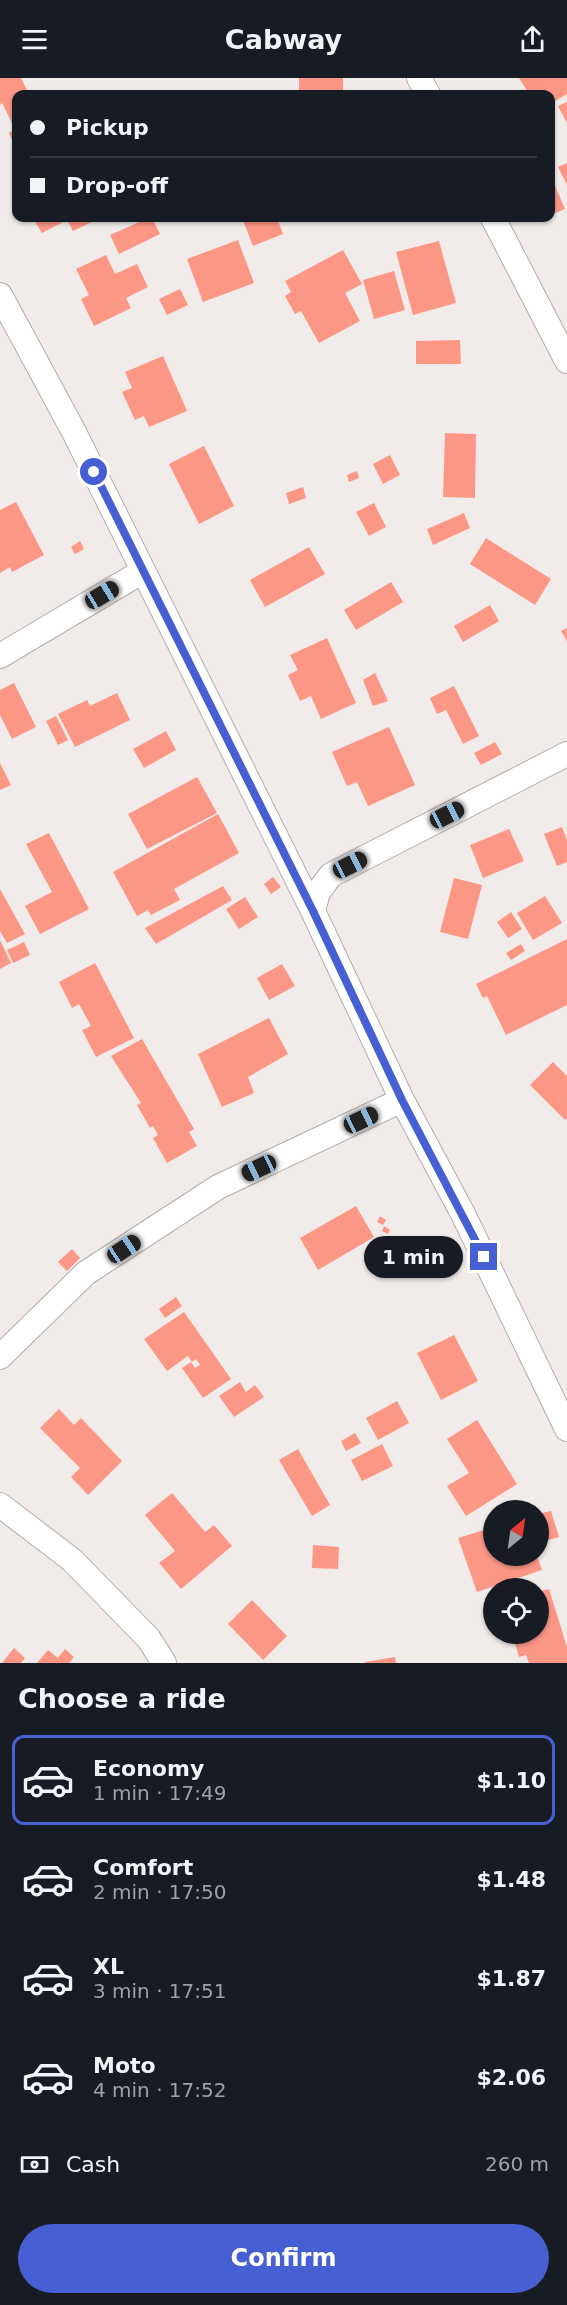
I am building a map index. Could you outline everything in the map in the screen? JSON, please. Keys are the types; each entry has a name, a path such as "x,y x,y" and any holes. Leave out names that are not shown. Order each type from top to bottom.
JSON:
{"street":[{"path":"495,222 559,325 567,361"},
{"path":"0,295 74,432 313,911 402,1100 463,1214 567,1430"},
{"path":"0,656 143,571"},
{"path":"313,911 318,892 331,875 567,754"},
{"path":"0,1357 86,1273 218,1187 402,1100"},
{"path":"0,1505 72,1560 149,1639 164,1663"}],"building":[{"path":"0,78 21,78 27,90 12,90 12,123 2,103 0,105"},
{"path":"299,78 343,78 343,90 299,90"},
{"path":"519,78 567,78 567,94 555,101 555,90 526,90"},
{"path":"567,102 567,123 558,106"},
{"path":"567,163 567,185 558,167"},
{"path":"555,186 565,209 555,213"},
{"path":"35,222 63,222 42,233"},
{"path":"68,222 92,222 73,231"},
{"path":"139,222 154,222 160,234 119,254 110,235"},
{"path":"244,222 278,222 283,234 253,246"},
{"path":"238,240 254,283 203,302 187,259"},
{"path":"439,241 456,303 413,315 396,252"},
{"path":"343,250 362,284 345,293 360,321 319,343 301,311 295,314 285,296 291,292 285,281"},
{"path":"106,255 115,274 137,264 148,287 126,298 131,308 94,326 81,299 89,295 76,269"},
{"path":"394,271 405,310 374,319 363,280"},
{"path":"180,289 188,305 167,315 159,299"},
{"path":"460,340 461,364 416,364 416,341"},
{"path":"163,356 187,411 149,427 144,416 135,420 122,392 132,388 125,372"},
{"path":"445,433 476,434 475,498 443,497"},
{"path":"204,446 234,506 199,524 169,464"},
{"path":"390,455 400,475 383,484 373,464"},
{"path":"357,471 359,478 349,482 347,475"},
{"path":"303,487 306,498 289,504 286,493"},
{"path":"16,502 44,555 12,572 10,567 0,573 0,510"},
{"path":"374,503 386,527 369,536 356,512"},
{"path":"464,513 470,528 433,545 427,529"},
{"path":"486,538 551,579 535,605 470,564"},
{"path":"80,541 84,549 75,554 71,547"},
{"path":"309,547 325,574 265,607 250,580"},
{"path":"391,582 403,602 356,630 344,610"},
{"path":"490,605 499,621 463,642 454,626"},
{"path":"567,628 567,641 561,631"},
{"path":"327,638 356,703 321,719 311,696 300,701 288,675 298,670 290,655"},
{"path":"375,673 388,701 373,706 363,680"},
{"path":"14,683 36,727 12,739 0,715 0,690"},
{"path":"454,686 479,736 463,744 446,710 437,714 430,698"},
{"path":"117,693 130,720 75,747 58,714 87,700 90,706"},
{"path":"56,716 68,740 58,745 46,721"},
{"path":"389,727 415,785 368,806 357,782 347,786 332,752"},
{"path":"166,731 176,750 144,768 133,749"},
{"path":"495,742 502,754 481,765 474,753"},
{"path":"0,763 11,785 0,790"},
{"path":"197,777 217,813 147,849 128,814"},
{"path":"218,814 239,853 174,889 180,900 151,915 148,910 137,916 113,872"},
{"path":"562,827 567,840 567,862 557,866 544,834"},
{"path":"509,829 524,861 483,878 470,845"},
{"path":"49,833 89,909 40,934 25,906 52,892 26,844"},
{"path":"273,877 281,887 271,894 264,884"},
{"path":"454,878 482,885 468,939 440,932"},
{"path":"223,886 232,900 156,944 145,928"},
{"path":"0,889 25,934 7,943 0,931"},
{"path":"545,896 562,923 533,940 517,913"},
{"path":"245,897 258,917 239,929 226,909"},
{"path":"511,912 522,929 508,938 497,922"},
{"path":"567,939 567,1005 506,1035 487,996 483,998 476,984"},
{"path":"0,940 11,963 0,969"},
{"path":"24,942 30,955 13,963 7,950"},
{"path":"521,944 525,951 511,960 506,953"},
{"path":"95,963 134,1038 96,1057 82,1030 91,1026 79,1004 72,1008 59,982"},
{"path":"282,964 295,986 269,1000 257,978"},
{"path":"269,1018 288,1054 248,1077 254,1093 222,1107 198,1054"},
{"path":"142,1039 194,1129 189,1132 197,1146 167,1163 153,1138 158,1135 153,1126 150,1128 137,1105 141,1103 111,1056"},
{"path":"553,1062 567,1076 567,1118 565,1120 530,1085"},
{"path":"356,1206 374,1237 318,1270 300,1238"},
{"path":"380,1216 386,1220 383,1225 377,1222"},
{"path":"384,1226 390,1230 388,1234 382,1231"},
{"path":"72,1249 80,1258 67,1271 58,1262"},
{"path":"176,1297 182,1306 165,1318 159,1309"},
{"path":"184,1312 231,1379 203,1398 182,1368 191,1362 195,1368 200,1365 196,1359 192,1362 188,1356 167,1371 144,1339"},
{"path":"454,1335 478,1381 441,1400 417,1353"},
{"path":"240,1382 246,1392 255,1385 264,1397 234,1417 219,1396"},
{"path":"397,1401 409,1423 378,1440 366,1418"},
{"path":"59,1409 74,1425 81,1418 122,1461 88,1495 71,1477 80,1468 40,1428"},
{"path":"477,1420 517,1484 492,1500 483,1500 483,1505 466,1516 447,1486 469,1473 447,1439"},
{"path":"355,1433 361,1443 346,1451 341,1441"},
{"path":"382,1444 393,1466 362,1481 351,1460"},
{"path":"298,1449 330,1505 312,1516 279,1460"},
{"path":"172,1493 205,1532 214,1525 232,1546 181,1589 159,1563 175,1551 145,1515"},
{"path":"549,1511 551,1511 559,1537 549,1540"},
{"path":"483,1530 483,1566 541,1566 542,1570 518,1578 483,1578 483,1590 477,1592 458,1538"},
{"path":"313,1545 339,1547 338,1569 312,1568"},
{"path":"549,1589 567,1647 567,1663 529,1663 526,1655 519,1657 515,1644 549,1644"},
{"path":"252,1600 287,1636 263,1660 228,1624"},
{"path":"14,1648 25,1658 21,1663 2,1663"},
{"path":"65,1649 74,1657 69,1663 37,1663 48,1650 58,1658"},
{"path":"395,1657 396,1663 365,1663 365,1662"}],"route":[{"path":"94,472 313,911 402,1100 484,1257"}]}
